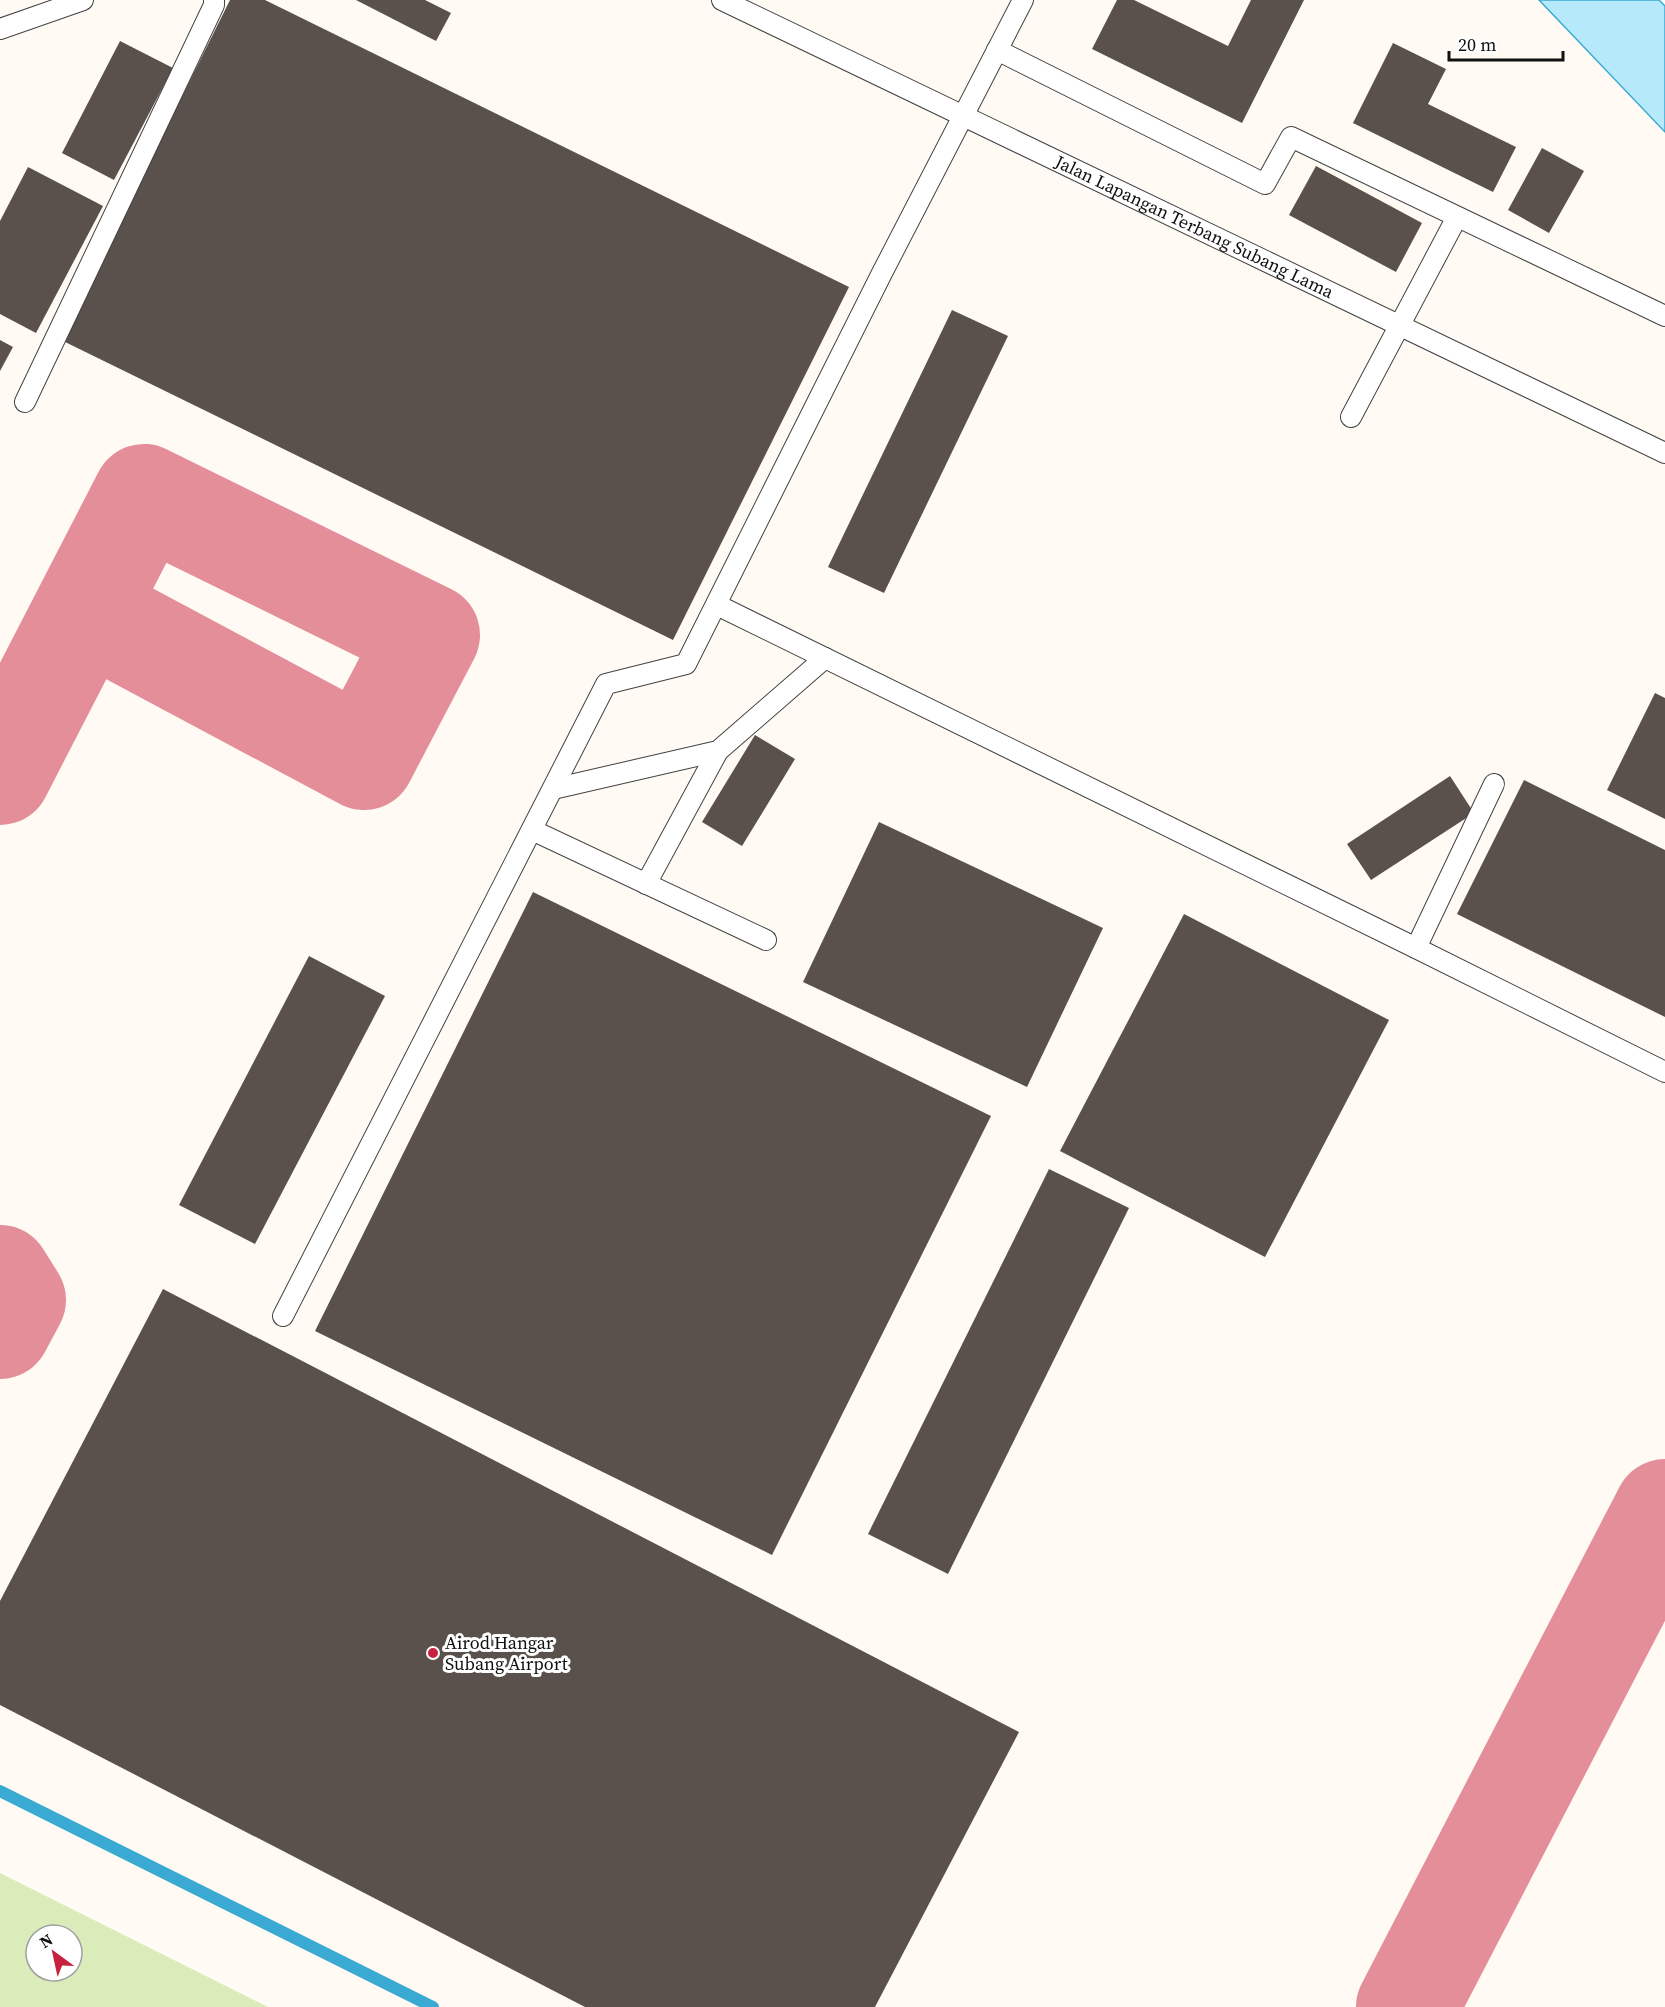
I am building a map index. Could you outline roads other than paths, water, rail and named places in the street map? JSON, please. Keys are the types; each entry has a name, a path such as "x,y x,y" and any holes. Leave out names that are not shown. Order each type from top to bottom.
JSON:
{"lane":[{"path":"0,29 83,0"},
{"path":"25,402 214,5 214,0"},
{"name":"Jalan Lapangan Terbang Subang Lama","path":"722,0 1665,453"},
{"path":"283,1316 606,684 686,664 882,273 1023,0"},
{"path":"997,50 1265,184 1291,136 1665,316"},
{"path":"1351,417 1457,216"},
{"path":"717,605 1665,1072"},
{"path":"646,884 718,751 825,658"},
{"path":"553,789 718,751"},
{"path":"1416,948 1494,784"},
{"path":"532,830 766,940"}],"water":[{"path":"1539,0 1659,0 1665,6 1665,132"}],"waterway":[{"path":"0,1791 433,2007"}],"place":[{"name":"Airod Hangar Subang Airport","path":"433,1653"}]}
